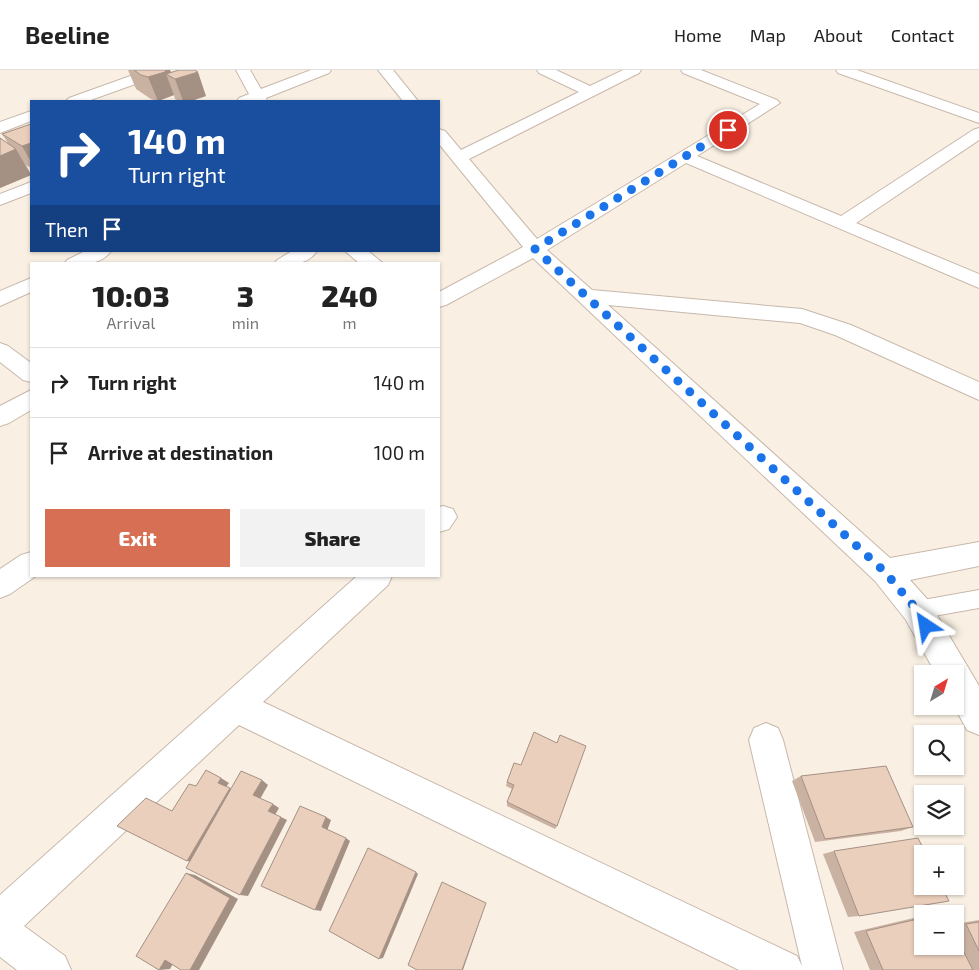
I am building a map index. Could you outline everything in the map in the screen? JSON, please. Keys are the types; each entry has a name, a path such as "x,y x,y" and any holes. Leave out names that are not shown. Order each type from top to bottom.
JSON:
{"street":[{"path":"77,100 161,70"},
{"path":"244,70 254,99 324,70"},
{"path":"384,70 410,100"},
{"path":"544,70 591,92"},
{"path":"459,158 634,70"},
{"path":"440,299 535,249 772,103 688,70"},
{"path":"842,70 979,118"},
{"path":"0,128 30,116"},
{"path":"842,224 979,133"},
{"path":"440,135 535,249 885,572 917,610 948,665"},
{"path":"685,157 979,282"},
{"path":"0,200 30,187"},
{"path":"78,262 99,252"},
{"path":"288,262 305,252"},
{"path":"356,252 371,262"},
{"path":"0,299 30,284"},
{"path":"586,296 802,316 844,330 979,392"},
{"path":"0,351 30,373"},
{"path":"0,417 30,400"},
{"path":"885,572 979,554"},
{"path":"0,922 377,577"},
{"path":"964,692 979,718"},
{"path":"236,706 783,970"},
{"path":"766,740 823,970"},
{"path":"0,932 51,970"}],"lane":[{"path":"917,610 979,599"}],"building":[{"path":"134,70 166,70 165,72 148,77"},
{"path":"179,70 195,70 198,72 175,79 166,74"},
{"path":"30,124 30,143 22,146 2,134"},
{"path":"0,138 16,149 0,156"},
{"path":"534,732 557,743 560,735 586,746 557,826 507,802 514,785 507,782 514,763 521,765"},
{"path":"886,766 913,827 825,839 801,776"},
{"path":"206,770 221,778 218,783 230,788 187,861 117,826 146,798 172,811 189,784 196,786"},
{"path":"241,771 262,780 253,795 273,804 268,811 281,817 240,895 186,868"},
{"path":"300,806 326,817 322,827 346,838 315,910 261,886"},
{"path":"918,838 922,845 914,845 914,895 946,895 949,901 914,905 914,907 859,916 834,851"},
{"path":"368,848 416,872 379,959 329,931"},
{"path":"186,873 230,898 190,970 181,970 165,960 159,970 136,956"},
{"path":"442,882 486,903 462,970 417,970 408,965"},
{"path":"914,920 914,955 964,955 964,952 973,970 883,970 866,931"},
{"path":"979,922 979,951 966,924"}],"route":[{"path":"728,130 535,249 885,572 917,610 926,626"}]}
